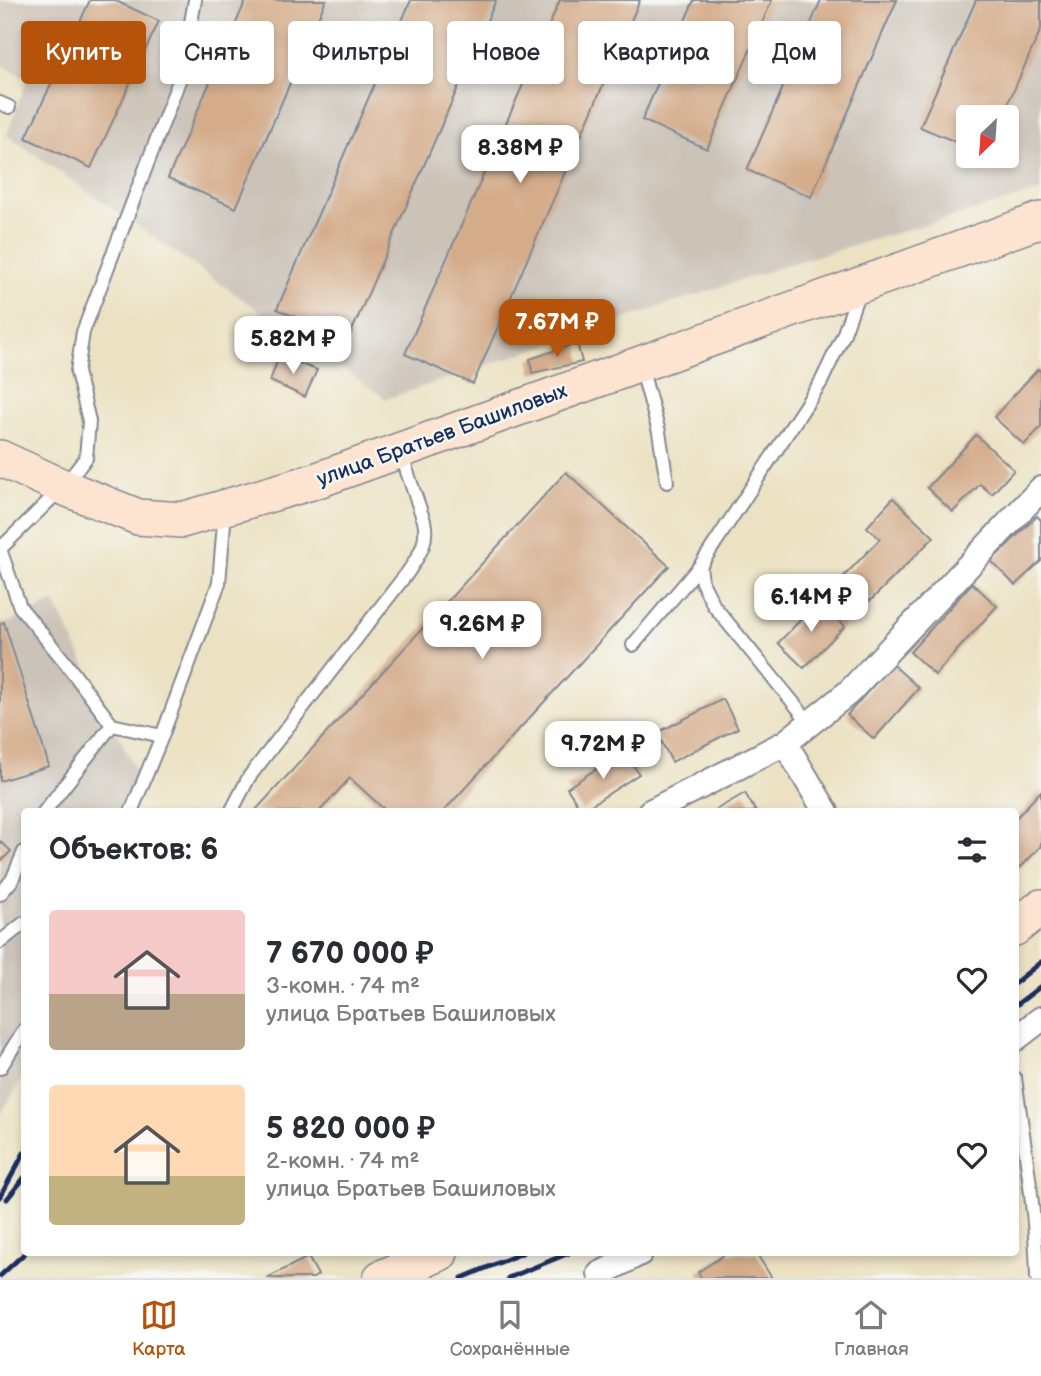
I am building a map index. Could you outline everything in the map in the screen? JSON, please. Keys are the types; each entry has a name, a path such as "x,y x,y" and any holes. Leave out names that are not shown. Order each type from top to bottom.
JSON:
{"street":[{"name":"улица Братьев Башиловых","path":"0,458 138,517 182,520 315,481 1041,220"},
{"path":"658,808 785,743 849,692 1041,489"},
{"path":"785,743 824,808"},
{"path":"1019,925 1041,907"},
{"path":"1019,1036 1041,1019"},
{"path":"381,1278 433,1256"},
{"path":"600,1274 634,1256"}],"lane":[{"path":"162,736 112,725 20,607 5,581 0,549 63,487 86,457 89,421 76,372 83,332 182,73 195,0"},
{"path":"633,645 700,566 821,382 843,336 862,284"},
{"path":"640,364 659,432 667,482"},
{"path":"233,808 249,777 408,572 423,548 426,532 424,521 400,450"},
{"path":"133,808 219,583 225,508"},
{"path":"700,566 702,582 714,606 810,723"},
{"path":"47,808 112,725"},
{"path":"0,894 12,880 21,859"},
{"path":"0,942 21,925"},
{"path":"0,1068 21,1035"},
{"path":"1019,1106 1028,1169 1037,1278"}],"shaded area":[{"path":"0,0 1041,0 1041,191 789,264 386,399 7,135 25,84 146,84 146,21 21,21 21,76 0,64"},
{"path":"55,602 141,782 133,808 21,808 21,1079 0,1116 0,626"}],"building":[{"path":"90,0 114,0 159,21 146,49 146,21 80,21"},
{"path":"246,0 326,0 317,21 288,21 290,84 236,208 168,178 209,84 274,84 274,21 237,21"},
{"path":"411,0 496,0 487,21 447,21 447,84 459,84 348,340 277,309 375,84 433,84 433,21 402,21"},
{"path":"560,0 640,0 631,21 578,21 578,84 603,84 473,384 405,354 523,84 564,84 564,21 551,21"},
{"path":"694,0 772,0 763,21 748,21 748,55 707,149 642,120 658,84 734,84 734,21 685,21"},
{"path":"821,0 897,0 811,197 747,170 784,84 841,84 841,21 812,21"},
{"path":"976,0 1041,0 1041,29 1007,105 956,105 956,142 920,127"},
{"path":"51,84 130,84 91,168 26,138"},
{"path":"577,343 582,362 532,373 530,359"},
{"path":"279,356 317,370 305,397 270,381"},
{"path":"1038,369 1041,372 1041,427 1024,445 994,417"},
{"path":"976,435 1014,470 992,494 980,484 953,512 927,488"},
{"path":"566,472 669,566 447,808 383,808 350,778 323,808 258,808"},
{"path":"893,498 934,537 870,601 844,576 880,539 867,527"},
{"path":"1037,516 1041,520 1041,561 1015,585 991,561"},
{"path":"972,583 997,606 935,675 910,652"},
{"path":"819,601 845,626 804,668 778,643"},
{"path":"4,622 49,766 0,781 0,624"},
{"path":"892,664 919,688 874,739 847,715"},
{"path":"723,699 738,728 672,762 657,733"},
{"path":"624,751 639,774 587,808 580,808 567,788"},
{"path":"1041,791 1041,846 1020,868 1019,867 1019,815"},
{"path":"745,793 754,808 719,808"},
{"path":"0,841 11,851 0,862"},
{"path":"722,1256 758,1256 772,1278 701,1278 698,1272"},
{"path":"308,1257 318,1275 313,1278 267,1278"}],"railway":[{"path":"1019,980 1041,962"},
{"path":"1019,1003 1041,986"},
{"path":"0,1197 21,1158"},
{"path":"7,1199 21,1182"},
{"path":"0,1276 22,1256"},
{"path":"462,1278 515,1256"},
{"path":"508,1278 562,1256"}]}
